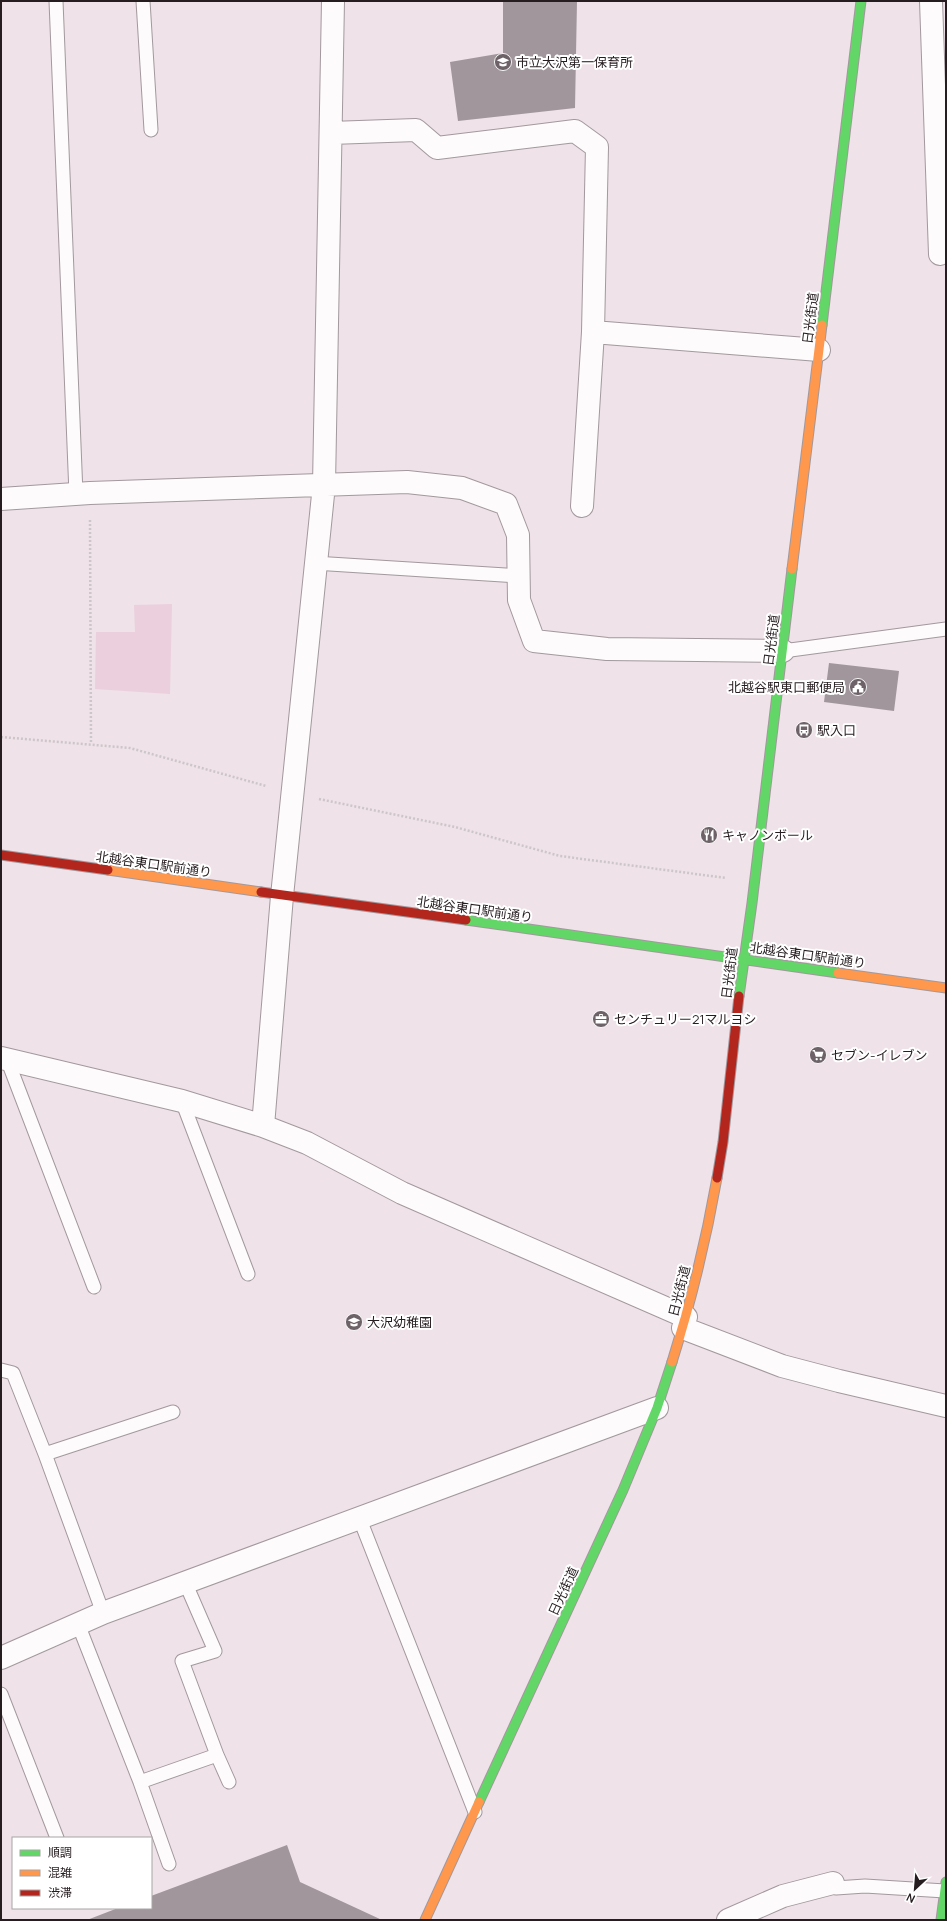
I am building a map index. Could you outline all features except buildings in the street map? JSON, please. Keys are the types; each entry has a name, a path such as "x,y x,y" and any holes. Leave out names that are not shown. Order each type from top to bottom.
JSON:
{"main road":[{"name":"日光街道","path":"425,1920 620,1498 657,1408 684,1323 709,1221 723,1142 743,959 752,903 861,1"},
{"name":"北越谷東口駅前通り","path":"1,855 282,896 946,988"},
{"path":"941,1920 946,1888"}],"street":[{"path":"263,1126 282,896 294,795 314,563 324,485 333,1"},
{"path":"931,1 940,254"},
{"path":"331,133 416,130 437,148 575,131 597,147 593,332 582,506"},
{"path":"593,332 819,350"},
{"path":"1,499 83,493 407,482 462,488 506,504 518,535 520,576 519,600 534,641 607,649 782,652"},
{"path":"4,1058 182,1102 263,1126 307,1143 402,1193 684,1323 782,1366 838,1381 946,1406"},
{"path":"1,1658 103,1612 657,1408"},
{"path":"728,1920 782,1896 833,1884"}],"lane":[{"path":"56,1 83,493"},
{"path":"143,1 151,130"},
{"path":"314,563 520,576"},
{"path":"782,652 946,629"},
{"path":"4,1058 94,1287"},
{"path":"182,1102 248,1274"},
{"path":"1,1370 13,1373 45,1454 103,1612"},
{"path":"45,1454 173,1412"},
{"path":"359,1517 475,1812"},
{"path":"186,1582 215,1651 182,1661 217,1755 229,1782"},
{"path":"78,1624 140,1782 169,1864"},
{"path":"1,1694 57,1837"},
{"path":"140,1782 217,1755"},
{"path":"833,1884 836,1888 865,1886 946,1888"}],"path":[{"path":"83,493 91,744"},
{"path":"1,736 130,748 294,795 455,827 560,856 726,878"}],"shaded area":[{"path":"172,604 170,694 95,689 96,632 135,632 134,605"}],"traffic: fast":[{"path":"822,325 861,1"},
{"path":"739,996 752,903 792,569"},
{"path":"466,920 838,973"},
{"path":"479,1802 623,1490 657,1408 672,1362"},
{"path":"941,1920 946,1882"}],"traffic: slow":[{"path":"792,569 822,325"},
{"path":"108,870 261,892"},
{"path":"838,973 946,988"},
{"path":"672,1362 698,1271 717,1178"},
{"path":"425,1920 479,1802"}],"traffic: jam":[{"path":"1,855 108,870"},
{"path":"261,892 466,920"},
{"path":"717,1178 723,1142 739,996"}],"place":[{"name":"市立大沢第一保育所","path":"503,62"},
{"name":"北越谷駅東口郵便局","path":"858,687"},
{"name":"駅入口","path":"804,730"},
{"name":"キャノンボール","path":"709,835"},
{"name":"センチュリー21マルヨシ","path":"601,1019"},
{"name":"セブン-イレブン","path":"818,1055"},
{"name":"大沢幼稚園","path":"354,1322"}]}
